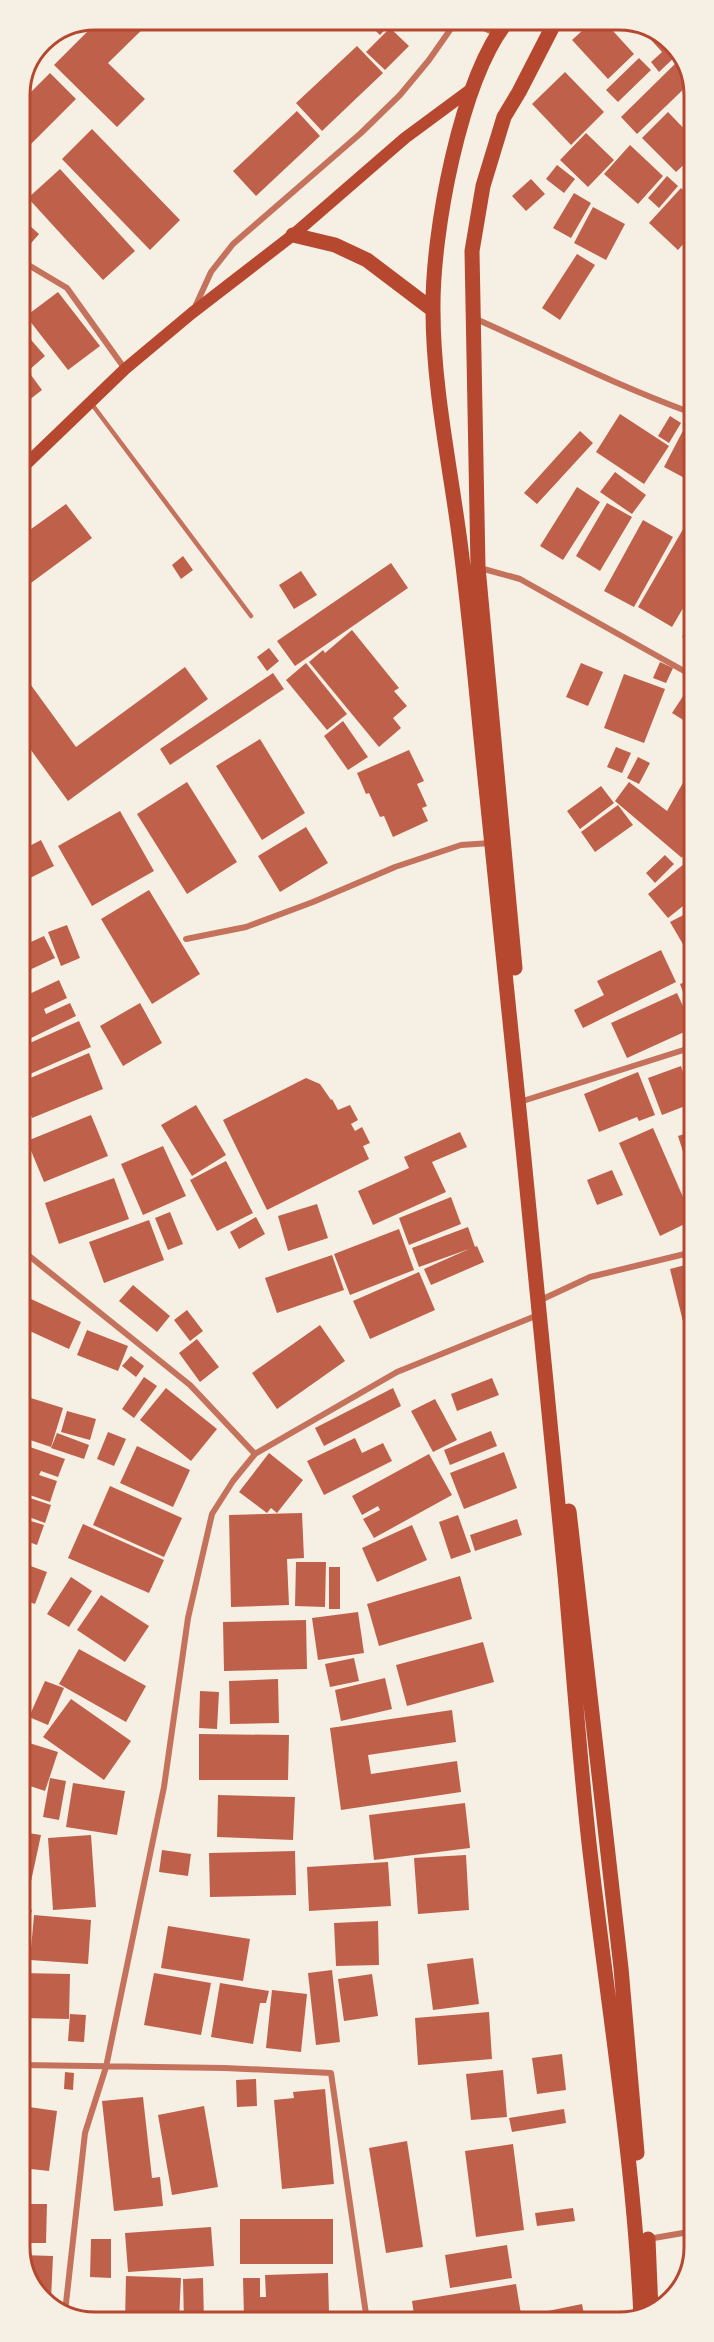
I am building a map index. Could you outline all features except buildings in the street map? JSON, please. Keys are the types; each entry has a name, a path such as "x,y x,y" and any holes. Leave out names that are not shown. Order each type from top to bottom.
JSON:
{"main road":[{"path":"499,30 474,87 442,209 437,238 433,310 438,382 461,546 539,1315 570,1571"},
{"path":"551,30 504,117 483,186 472,251 478,567 570,1571 584,1710 621,1968 648,2239 651,2303"},
{"path":"30,461 125,369 192,313 293,235 405,138 474,87"},
{"path":"293,235 335,245 367,260 433,310"},
{"path":"584,1710 589,1843 637,2241 640,2308"}],"street":[{"path":"192,313 211,272 233,244 361,133 400,94 429,60 450,30"},
{"path":"488,30 496,34"},
{"path":"30,266 67,288 125,369"},
{"path":"472,318 584,369 684,410"},
{"path":"478,567 520,579 684,671"},
{"path":"186,939 246,927 395,867 461,845 492,843"},
{"path":"526,1100 684,1050"},
{"path":"545,1298 590,1277 684,1254"},
{"path":"30,1258 190,1385 255,1454"},
{"path":"66,2305 85,2133 106,2067 164,1786 188,1618 212,1514 233,1481 255,1454 397,1372 539,1315"},
{"path":"30,2065 225,2068 331,2073 366,2312"},
{"path":"648,2239 684,2233"}],"lane":[{"path":"91,403 251,615"}]}
